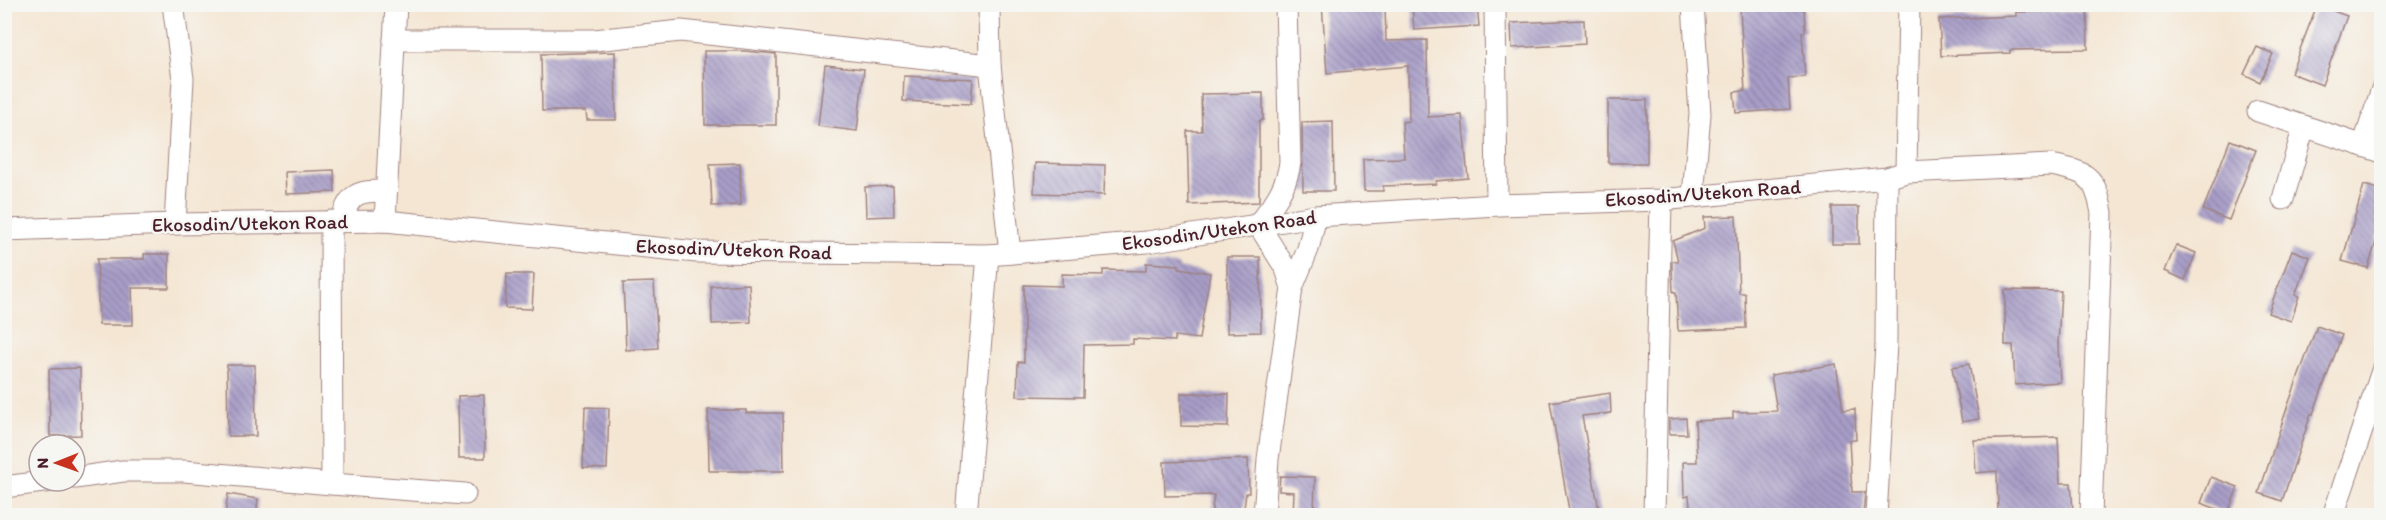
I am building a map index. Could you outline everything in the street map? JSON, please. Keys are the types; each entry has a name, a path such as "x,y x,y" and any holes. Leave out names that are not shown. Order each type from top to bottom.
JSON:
{"street":[{"path":"173,4 183,79 175,224"},
{"path":"385,221 396,4"},
{"path":"989,4 990,65 1010,253"},
{"path":"1286,4 1289,171 1281,195 1258,224 1286,269 1292,288"},
{"path":"1495,4 1497,205"},
{"path":"1693,4 1700,114 1693,196"},
{"path":"1876,516 1909,4"},
{"path":"394,40 594,40 681,31 990,65"},
{"path":"2258,111 2372,149 2382,88"},
{"path":"2283,198 2304,126"},
{"name":"Ekosodin/Utekon Road","path":"4,230 175,224 385,221 698,252 988,255 1147,242 1316,216 1497,205 1661,200 1897,175 2051,165 2071,168 2087,176 2097,189 2102,213 2091,516"},
{"path":"332,484 336,221 354,195 367,191 385,191"},
{"path":"1654,516 1661,200"},
{"path":"1264,516 1268,459 1292,288 1308,249 1316,216"},
{"path":"966,516 988,255"},
{"path":"2333,516 2382,371"},
{"path":"87,476 123,471 184,471 465,494"},
{"path":"4,487 27,484"}],"building":[{"path":"1322,4 1385,4 1386,41 1427,40 1428,117 1462,115 1468,178 1436,181 1436,184 1383,186 1383,191 1364,191 1363,159 1404,158 1402,122 1409,121 1408,66 1327,73"},
{"path":"1412,4 1477,4 1479,26 1414,30"},
{"path":"1804,5 1805,32 1802,32 1805,77 1788,78 1790,109 1736,113 1734,92 1745,91 1740,10"},
{"path":"2317,5 2347,16 2322,85 2291,73"},
{"path":"2087,11 2088,49 2010,50 2010,53 1941,56 1939,19 2016,16 2016,12"},
{"path":"1584,20 1585,44 1512,48 1511,23"},
{"path":"2257,47 2273,54 2260,82 2244,74"},
{"path":"704,51 776,54 776,125 705,125"},
{"path":"615,52 616,120 587,120 586,111 542,111 541,54"},
{"path":"825,65 864,69 857,131 818,126"},
{"path":"904,76 973,79 971,104 903,101"},
{"path":"1263,93 1263,120 1259,121 1259,202 1189,205 1187,131 1202,131 1201,94"},
{"path":"1608,100 1647,100 1647,163 1608,163"},
{"path":"1333,121 1334,191 1303,191 1302,122"},
{"path":"2230,140 2256,150 2229,220 2203,210"},
{"path":"740,163 741,205 712,206 710,164"},
{"path":"1035,163 1105,165 1104,195 1034,193"},
{"path":"334,170 335,192 286,194 285,172"},
{"path":"2364,185 2382,190 2382,222 2368,268 2342,261"},
{"path":"893,186 894,216 866,217 865,187"},
{"path":"1832,207 1859,207 1859,244 1832,244"},
{"path":"1736,216 1739,293 1745,293 1746,328 1678,331 1672,261 1678,261 1673,241 1705,228 1704,217"},
{"path":"2176,245 2196,253 2185,280 2165,271"},
{"path":"2292,250 2310,257 2295,295 2299,296 2291,321 2268,313"},
{"path":"144,254 169,254 169,288 132,288 133,325 99,325 97,259 144,259"},
{"path":"1227,257 1260,257 1261,332 1227,333"},
{"path":"1146,263 1179,265 1179,268 1210,273 1199,339 1175,336 1175,341 1133,339 1133,344 1084,345 1083,397 1017,396 1018,362 1024,362 1024,285 1062,286 1062,274 1103,275 1103,270 1146,271"},
{"path":"507,274 534,274 532,309 505,308"},
{"path":"654,282 658,348 626,350 623,283"},
{"path":"749,284 751,322 712,324 711,286"},
{"path":"2005,290 2061,291 2058,345 2060,382 2015,385 2013,345 2005,345"},
{"path":"2317,326 2342,335 2313,414 2311,414 2282,501 2259,493"},
{"path":"1836,364 1843,410 1855,409 1856,440 1849,440 1852,492 1865,492 1863,516 1691,516 1689,496 1684,497 1683,462 1697,462 1695,421 1733,419 1733,412 1777,411 1771,375"},
{"path":"1969,364 1979,419 1962,422 1952,367"},
{"path":"227,365 255,365 256,436 228,436"},
{"path":"80,368 81,433 50,433 49,369"},
{"path":"1181,393 1229,394 1228,427 1181,426"},
{"path":"1610,393 1611,413 1582,416 1600,516 1570,516 1550,402"},
{"path":"484,395 485,458 459,458 458,396"},
{"path":"585,407 609,408 607,469 583,468"},
{"path":"708,410 783,413 784,471 709,471"},
{"path":"1686,418 1687,434 1669,434 1669,419"},
{"path":"2058,437 2060,483 2071,483 2073,511 1998,514 1997,471 1976,473 1974,440"},
{"path":"1248,459 1249,493 1246,493 1243,516 1211,516 1214,495 1165,496 1164,462"},
{"path":"1280,476 1315,477 1314,516 1293,516 1294,492 1279,491"},
{"path":"2211,477 2238,487 2228,513 2201,503"},
{"path":"228,494 258,499 256,516 225,516"}]}
